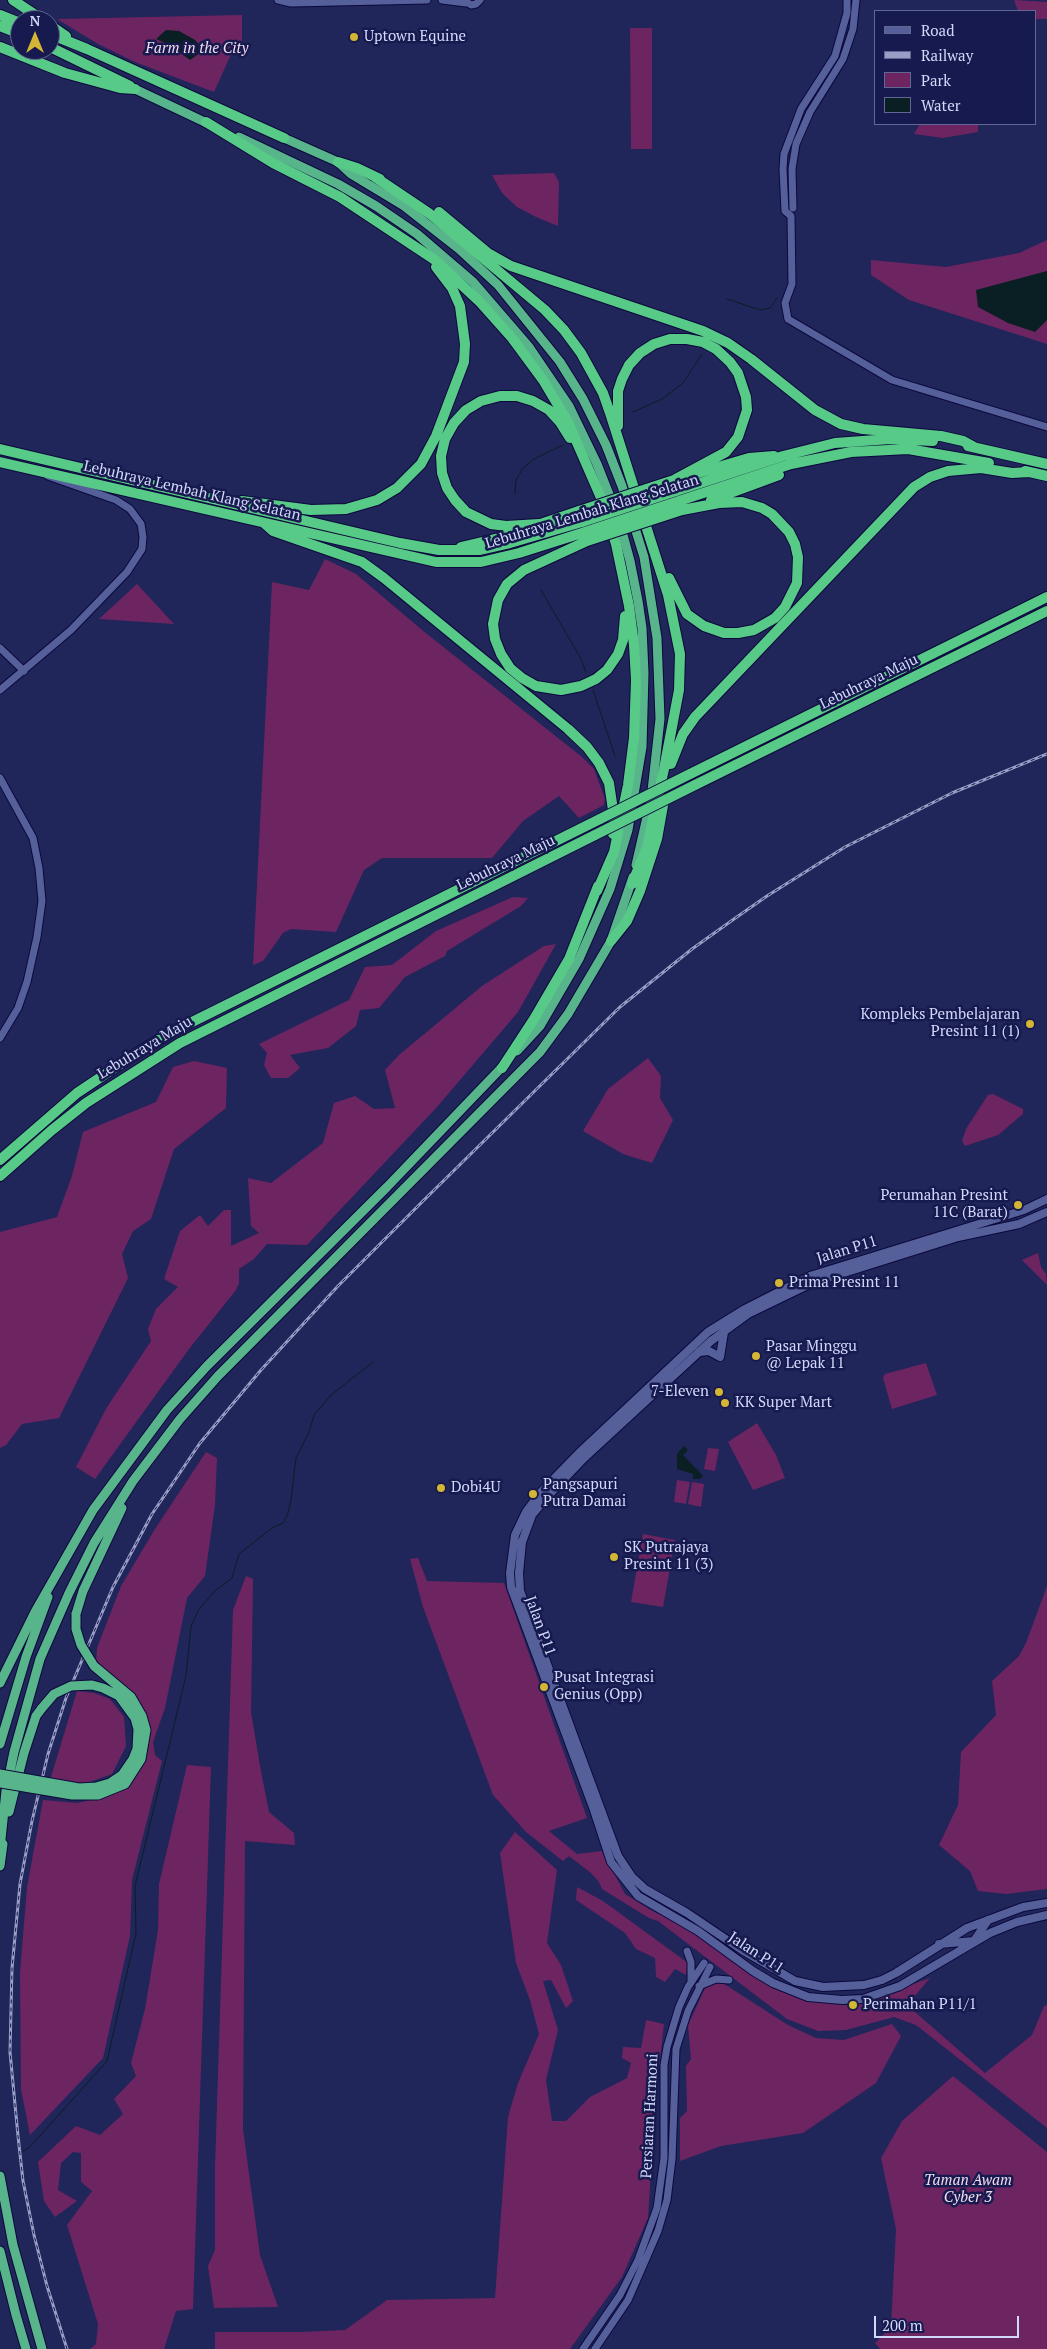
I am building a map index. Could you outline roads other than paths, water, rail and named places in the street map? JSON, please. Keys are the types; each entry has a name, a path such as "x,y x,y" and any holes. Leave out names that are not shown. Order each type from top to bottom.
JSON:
{"highway":[{"path":"13,0 28,10"},
{"path":"60,31 87,49"},
{"path":"60,38 375,177 435,210 499,260 703,331 728,343 752,359 815,410 828,418 863,429 941,436 963,441 974,447"},
{"path":"0,47 64,73 120,88 135,89"},
{"path":"0,1683 60,1566 93,1510 186,1388 412,1161 540,1026 565,986 607,897 628,830 642,747 644,673 638,601 620,525 597,464 569,406 529,346 473,282 417,234 376,206 338,184 60,52"},
{"path":"206,122 273,163 340,197 393,231 435,260 479,301 512,338 543,380 568,422 602,500 622,570 634,645 636,680 634,738 618,838 569,959 534,1019 502,1068"},
{"path":"338,162 351,174 404,206 434,227 498,285 560,362 583,399 606,445 622,486 644,557 657,638 660,720 656,762 651,800 632,884"},
{"path":"375,177 430,214 552,317 581,353 594,375 619,437 653,546 676,626 680,654 680,671 672,729 647,847 611,941"},
{"path":"223,502 244,500 311,510 346,509 377,500 397,488 421,464 436,436 459,380 464,362 464,326 460,306 442,275 431,262 393,231"},
{"path":"619,437 618,391 629,365 640,353 654,344 670,340 687,339 703,342 716,349 730,362 742,384 746,404 744,426 726,452 678,496"},
{"path":"584,460 560,422 549,410 533,401 517,396 500,396 481,401 466,410 454,423 445,439 442,473 447,488 466,512 491,524 506,526 539,524 583,526 678,496 749,458 783,456 835,443 873,439 922,440 974,447 1047,464"},
{"path":"0,445 74,466"},
{"name":"Lebuhraya Lembah Klang Selatan","path":"0,449 400,543 454,551 478,550 583,526"},
{"path":"622,570 625,630 618,654 607,670 596,679 581,686 561,690 536,686 522,678 505,661 495,639 493,624 498,600 507,584 583,526 678,496 790,471 806,460 851,452 908,450 938,453 1047,476"},
{"name":"Lebuhraya Lembah Klang Selatan","path":"0,462 436,562 500,564 583,526"},
{"path":"0,1849 6,1791 14,1752 40,1659 69,1593 94,1543 132,1480 218,1376 540,1052 568,1014 611,941 627,921 640,891 657,839 673,756 683,734 696,717 914,487 930,477 948,471 981,468 1012,473 1030,472"},
{"path":"653,546 663,561 677,597 687,614 704,626 724,633 754,630 781,612 792,596 799,570 795,544 780,521 762,508 742,502 719,503 678,496"},
{"path":"264,523 274,531 362,562 384,578 587,747 599,763 609,783 614,817 611,841 597,892"},
{"path":"454,551 466,544 499,538 539,524"},
{"name":"Lebuhraya Maju","path":"0,1160 77,1093 140,1051 183,1027 1047,597"},
{"name":"Lebuhraya Maju","path":"0,1176 86,1103 180,1043 1047,611"},
{"path":"0,1784 72,1795 98,1796 125,1784 141,1759 146,1730 142,1716 131,1697 94,1666 81,1645 76,1629 76,1614 83,1591 119,1513 167,1436"},
{"path":"0,1744 26,1657 60,1566"},
{"path":"0,1774 79,1788 96,1787 110,1783 122,1775 133,1759 137,1749 138,1729 135,1718 119,1696 103,1688 92,1685 71,1686 54,1694 36,1716 12,1793 0,1866"},
{"path":"0,2176 13,2244 42,2349"},
{"path":"0,2251 26,2349"}],"main road":[{"name":"Jalan P11","path":"1047,1199 1018,1212 810,1276 745,1308 708,1332 579,1453 541,1492 526,1512 515,1535 511,1554 512,1588 593,1807 611,1862 638,1896 714,1942 773,1983 808,1997 842,2000 863,1999 900,1986 974,1941 1017,1922 1047,1915"},
{"name":"Jalan P11","path":"1047,1212 1019,1224 958,1237 812,1283 748,1314 699,1352 584,1458 546,1498 532,1515 522,1542 519,1573 520,1591 618,1856 632,1877 645,1888 742,1950 795,1980 823,1987 864,1985 882,1980 967,1928 1024,1907 1047,1903"},
{"path":"699,1352 709,1351 720,1357 724,1332"},
{"path":"939,1944 974,1941 988,1919"},
{"path":"714,1942 720,1940 715,1932"},
{"path":"728,1953 726,1947 728,1944 742,1950"}],"street":[{"path":"278,0 291,3 427,0"},
{"path":"442,0 465,1 474,5 480,0"},
{"path":"847,0 846,20 835,56 802,109 788,142 783,169 785,211 791,216 792,284 785,303 788,320 892,380 1047,427"},
{"path":"793,208 792,169 796,144 810,112 843,59 853,29 856,0"},
{"path":"0,690 71,630 127,572 142,549 144,537 141,524 130,509 116,500 61,482 34,470"},
{"path":"0,648 24,671"},
{"path":"0,778 33,838 39,868 42,901 34,954 27,982 18,1008 0,1038"},
{"path":"687,1951 691,1962 691,1980"},
{"name":"Persiaran Harmoni","path":"583,2349 620,2295 638,2260 657,2208 664,2158 664,2065 667,2047 679,2007 691,1980 707,1965 688,2011 676,2049 672,2158 667,2200 661,2221 646,2263 628,2300 596,2349"},
{"path":"699,1986 716,1978 729,1980"}],"water":[{"path":"166,30 179,31 195,40 204,50 190,60 168,44 156,39"},
{"path":"1047,271 1047,320 1035,332 1008,323 978,307 976,290"},
{"path":"684,1446 688,1450 683,1455 703,1476 699,1479 693,1479 693,1474 677,1469 677,1454"}],"waterway":[{"path":"727,299 760,310 770,308 777,298"},
{"path":"633,412 662,399 683,383 702,354"},
{"path":"515,493 516,480 523,468 534,459 563,445"},
{"path":"541,590 580,657 586,672"},
{"path":"593,690 615,756"},
{"path":"23,2151 29,2148 107,2061 136,1933 135,1886 186,1676 191,1626 199,1609 215,1591 232,1578 239,1554 272,1528 283,1523 291,1500 296,1458 309,1432 314,1415 331,1395 373,1362"}],"railway":[{"path":"67,2349 47,2286 34,2235 23,2181 18,2136 10,2052 12,1968 20,1884 32,1821 48,1754 66,1698 113,1587 152,1514 200,1443 261,1370 338,1286 620,1007 692,949 734,919 845,847 952,793 1047,754"}],"place":[{"name":"Uptown Equine","path":"354,37"},
{"name":"Kompleks Pembelajaran Presint 11 (1)","path":"1030,1024"},
{"name":"Perumahan Presint 11C (Barat)","path":"1018,1205"},
{"name":"Prima Presint 11","path":"779,1283"},
{"name":"Pasar Minggu @ Lepak 11","path":"756,1356"},
{"name":"7-Eleven","path":"719,1392"},
{"name":"KK Super Mart","path":"725,1403"},
{"name":"Dobi4U","path":"441,1488"},
{"name":"Pangsapuri Putra Damai","path":"533,1494"},
{"name":"SK Putrajaya Presint 11 (3)","path":"614,1557"},
{"name":"Pusat Integrasi Genius (Opp)","path":"544,1687"},
{"name":"Perimahan P11/1","path":"853,2005"}],"park label":[{"name":"Farm in the City","path":"197,49"},
{"name":"Taman Awam Cyber 3","path":"968,2190"}]}
